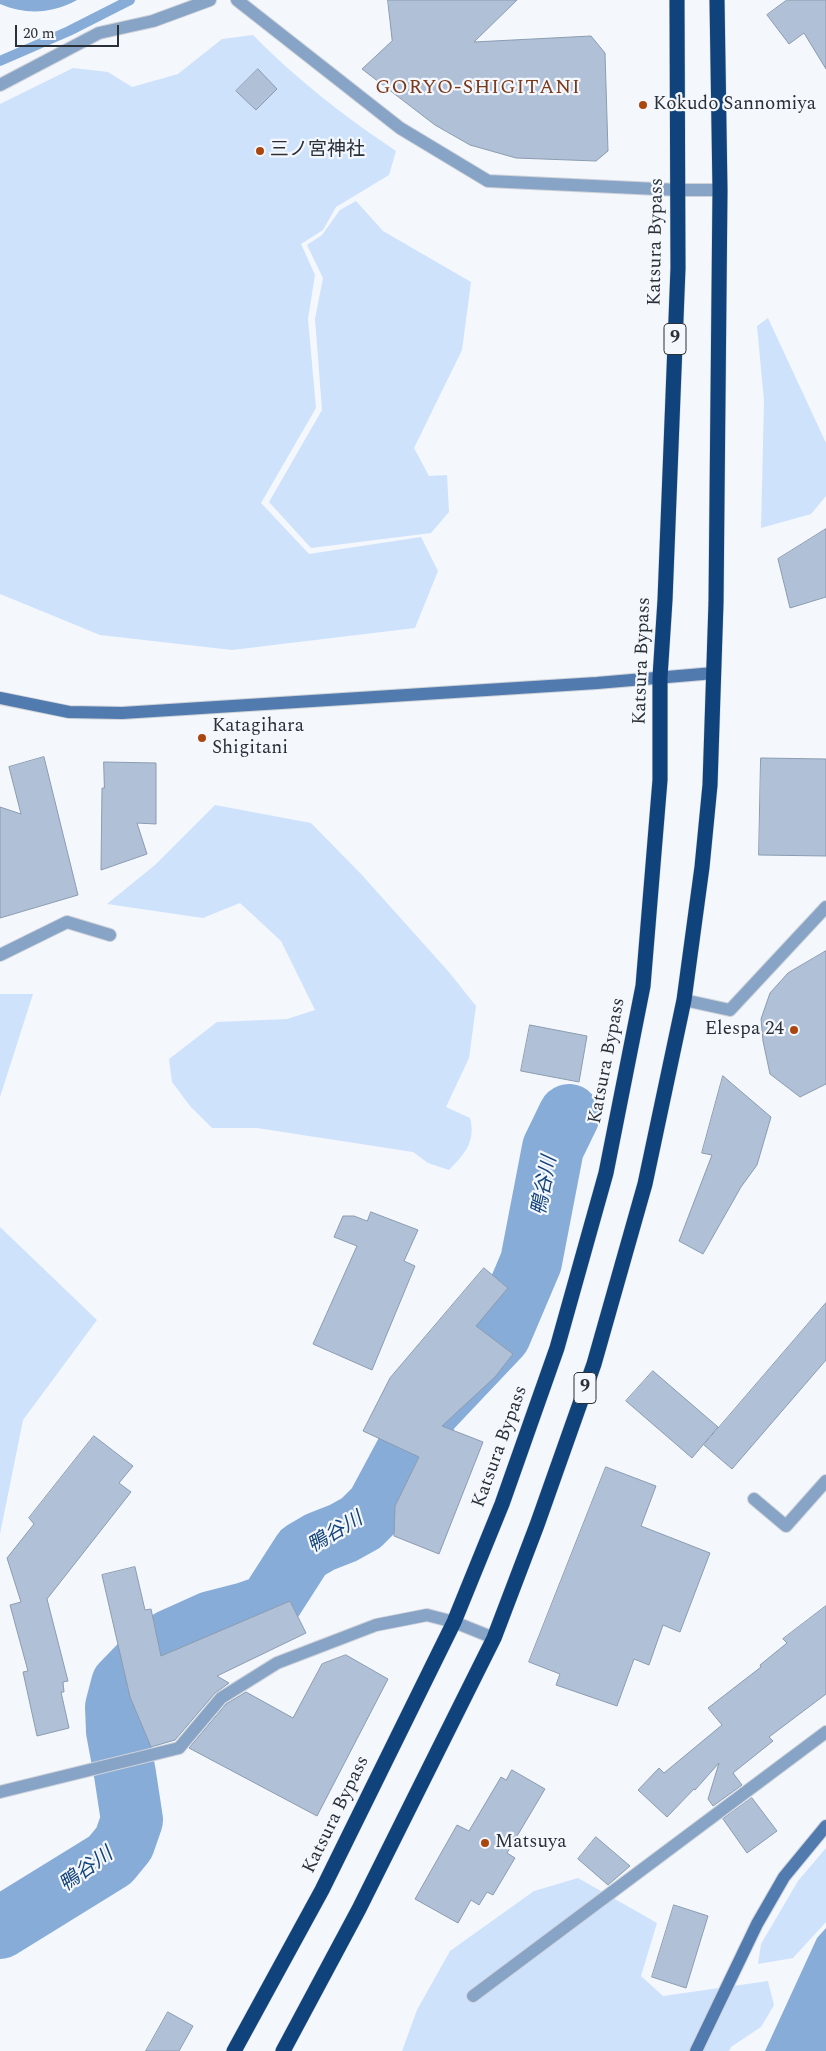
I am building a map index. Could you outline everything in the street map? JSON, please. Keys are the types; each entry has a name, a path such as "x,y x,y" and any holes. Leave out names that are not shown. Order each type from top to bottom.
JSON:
{"highway":[{"name":"Katsura Bypass","path":"234,2051 322,1890 454,1622 502,1504 557,1348 606,1173 643,986 660,780 660,677 675,349 678,190 677,0"},
{"name":"9","path":"283,2051 359,1909 494,1638 537,1525 594,1364 645,1184 684,1000 702,867 710,785 714,673 720,190 718,0"}],"street":[{"path":"0,85 99,33 153,21 210,0"},
{"path":"237,0 400,128 488,181 678,190 720,190"},
{"path":"0,698 69,712 122,713 597,683 714,673"},
{"path":"684,1000 730,1010 826,907"},
{"path":"0,955 67,922 110,935"},
{"path":"754,1499 786,1526 826,1481"},
{"path":"0,1792 179,1748 221,1698 277,1663 376,1625 427,1615 454,1622 494,1638"},
{"path":"473,1996 826,1732"},
{"path":"696,2051 761,1916 784,1877 826,1826"}],"shaded area":[{"path":"253,35 286,67 322,97 396,151 389,175 336,207 323,230 301,244 315,275 308,319 316,408 261,503 309,554 421,537 438,571 415,628 232,650 100,635 0,594 0,104 73,68 108,72 132,87 178,74 222,39"},
{"path":"356,201 383,231 471,282 462,350 414,448 429,476 447,475 449,512 431,533 311,548 269,502 322,410 315,319 323,278 307,245 322,235 340,210"},
{"path":"768,318 826,443 826,496 811,514 761,528 764,401 757,326"},
{"path":"215,805 311,823 361,874 448,971 476,1006 469,1058 446,1107 470,1118 472,1134 468,1147 449,1170 428,1163 413,1152 257,1128 212,1128 190,1106 172,1082 169,1059 217,1022 287,1019 315,1010 281,941 240,903 203,918 107,904 155,865"},
{"path":"0,994 33,994 0,1097"},
{"path":"0,1227 97,1320 23,1420 0,1534"},
{"path":"826,1848 826,1922 793,1958 758,1964 761,1944 798,1881"},
{"path":"578,1878 657,1923 641,1976 663,1996 768,1981 774,2005 761,2027 731,2047 729,2051 402,2051 417,2010 450,1951 534,1891"}],"water":[{"path":"0,0 77,0 58,8 29,11 9,8 0,4"},
{"path":"826,1928 826,2051 765,2051 817,1938"}],"building":[{"path":"388,0 517,0 474,42 591,36 605,53 608,151 596,161 516,158 470,145 435,125 362,69 392,41"},
{"path":"787,0 826,0 826,69 804,33 789,44 767,15"},
{"path":"258,69 277,89 256,110 236,91"},
{"path":"826,529 826,597 790,608 778,559"},
{"path":"44,757 78,895 0,918 0,807 21,814 9,767"},
{"path":"761,758 826,759 826,856 759,855"},
{"path":"104,762 156,763 156,824 137,823 147,854 101,870 102,788 104,788"},
{"name":"Elespa 24","path":"826,951 826,1084 800,1097 770,1074 763,1041 761,1019 770,993 788,973"},
{"path":"530,1025 587,1036 579,1082 521,1071"},
{"path":"723,1076 771,1117 757,1165 741,1187 703,1254 679,1241 712,1155 702,1153"},
{"path":"371,1212 418,1230 404,1261 415,1266 372,1370 313,1344 357,1246 334,1237 343,1216 354,1216 367,1221"},
{"path":"484,1268 508,1288 476,1326 513,1354 495,1377 442,1426 483,1442 439,1554 394,1536 395,1506 419,1457 363,1431 390,1378"},
{"path":"826,1303 826,1360 732,1469 704,1445"},
{"path":"653,1371 718,1427 692,1458 626,1401"},
{"path":"94,1436 133,1466 119,1483 131,1492 47,1599 68,1681 63,1682 64,1692 61,1692 69,1728 37,1736 23,1672 28,1671 10,1605 21,1602 7,1558 34,1524 29,1518"},
{"path":"606,1467 656,1486 641,1526 710,1553 680,1632 663,1625 649,1665 634,1659 617,1706 556,1685 560,1674 529,1662"},
{"path":"135,1567 145,1610 151,1609 161,1656 290,1601 306,1633 217,1676 229,1683 215,1693 175,1740 151,1747 130,1697 102,1575"},
{"path":"826,1606 826,1694 769,1737 773,1741 733,1773 742,1785 713,1806 708,1799 719,1763 667,1817 638,1790 659,1768 664,1773 722,1725 708,1708 761,1667 760,1665 787,1643 783,1639"},
{"path":"346,1655 388,1679 317,1816 189,1748 226,1704 246,1692 293,1718 322,1664"},
{"path":"512,1770 545,1789 507,1853 515,1858 493,1895 487,1892 479,1905 471,1900 458,1923 415,1899 457,1825 469,1831 501,1777 506,1780"},
{"path":"752,1798 777,1831 747,1853 723,1819"},
{"path":"596,1837 630,1866 608,1885 578,1859"},
{"path":"674,1905 708,1916 686,1988 652,1977"},
{"path":"168,2012 193,2026 179,2051 146,2051"}],"waterway":[{"path":"0,61 69,31 130,0"},
{"name":"鴨谷川","path":"0,1928 110,1860 124,1843 132,1820 117,1731 116,1707 122,1684 155,1650 171,1640 211,1622 269,1605 303,1552 361,1523 377,1507 429,1410 500,1335 531,1262 553,1148 569,1115"}],"place":[{"name":"Kokudo Sannomiya","path":"643,105"},
{"name":"三ノ宮神社","path":"260,151"},
{"name":"Katagihara Shigitani","path":"202,738"},
{"name":"Elespa 24","path":"794,1030"},
{"name":"Matsuya","path":"485,1843"}],"district":[{"name":"GORYO-SHIGITANI","path":"478,89"}]}
